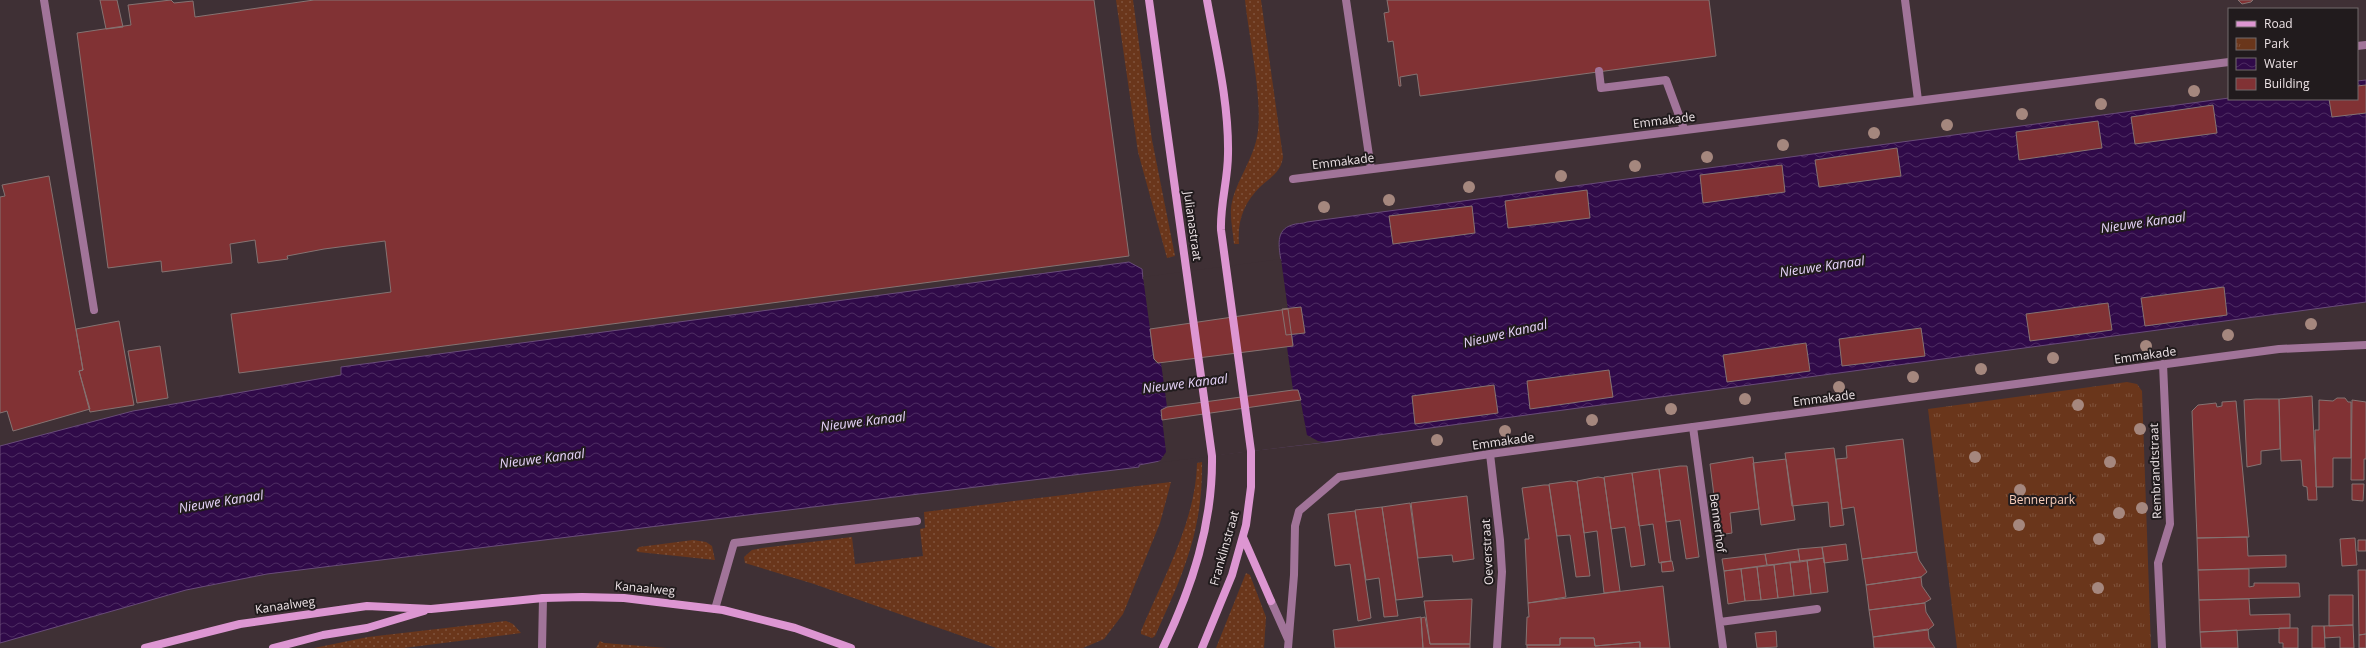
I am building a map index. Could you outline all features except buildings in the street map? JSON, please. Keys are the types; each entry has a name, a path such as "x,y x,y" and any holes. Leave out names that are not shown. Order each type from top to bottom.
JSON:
{"main road":[{"name":"Julianastraat","path":"1149,0 1212,456"},
{"name":"Franklinstraat","path":"1202,648 1232,575 1243,537 1251,487 1251,451 1220,213 1228,154 1224,96 1207,0"},
{"name":"Franklinstraat","path":"1163,648 1202,548 1210,507 1212,456"},
{"path":"1243,537 1272,601"},
{"name":"Kanaalweg","path":"145,648 240,624 367,606 431,609 543,598 624,598 715,609 795,628 851,648"},
{"name":"Kanaalweg","path":"273,648 323,635 367,628 431,609"}],"street":[{"path":"44,0 94,310"},
{"path":"1346,0 1371,169"},
{"path":"1905,0 1918,100"},
{"name":"Emmakade","path":"1293,179 2228,62"},
{"path":"1599,71 1602,88 1666,80 1684,129"},
{"name":"Emmakade","path":"1288,644 1294,575 1295,526 1299,511 1339,477 1490,454 2279,349 2366,345"},
{"name":"Rembrandtstraat","path":"2162,648 2158,564 2170,524 2163,364"},
{"name":"Bennerhof","path":"1693,427 1723,648"},
{"name":"Oeverstraat","path":"1490,454 1500,540 1502,572 1497,648"},
{"path":"715,609 734,543 917,521"},
{"path":"542,648 543,598"},
{"path":"1272,601 1288,644"},
{"path":"1720,622 1817,610"}],"green space":[{"path":"1116,0 1133,0 1152,140 1175,256 1167,258 1138,152"},
{"path":"1245,0 1261,0 1283,157 1278,170 1255,192 1246,205 1239,227 1239,244 1234,244 1231,207 1238,184 1254,150 1259,116 1257,83"},
{"name":"Bennerpark","path":"2127,382 2137,384 2142,391 2151,648 1957,648 1928,409"},
{"path":"1202,462 1199,509 1195,531 1174,593 1155,636 1152,638 1141,634 1141,631 1185,528 1195,485 1197,463"},
{"path":"1171,482 1160,523 1123,614 1104,639 1083,648 996,648 814,584 745,563 744,557 752,550 852,537 855,564 923,556 920,529 925,528 924,512"},
{"path":"693,540 706,542 712,546 715,560 638,552 636,550 639,547"},
{"path":"1246,573 1250,575 1266,617 1264,648 1216,648"},
{"path":"506,621 513,624 521,633 404,648 314,648 368,637"},
{"path":"600,641 604,643 667,648 596,648"}],"water":[{"name":"Nieuwe Kanaal","path":"2366,80 2366,302 1326,442 1160,461 1139,465 1139,467 267,574 186,590 0,643 0,446 133,411 341,375 341,367 1129,262 1142,269 1143,279 1281,261 1279,240 1283,231 1287,227 1294,224 2228,98 2228,100 2358,100 2358,81","holes":["1288,310 1293,345 1158,363 1154,359 1150,329"]}],"pier":[{"path":"1281,259 1293,346 1287,347 1293,390 1299,392 1307,435 1318,441 1326,442 1155,463 1160,461 1166,452 1161,410 1167,407 1161,363 1156,363 1154,359 1143,277"}]}
